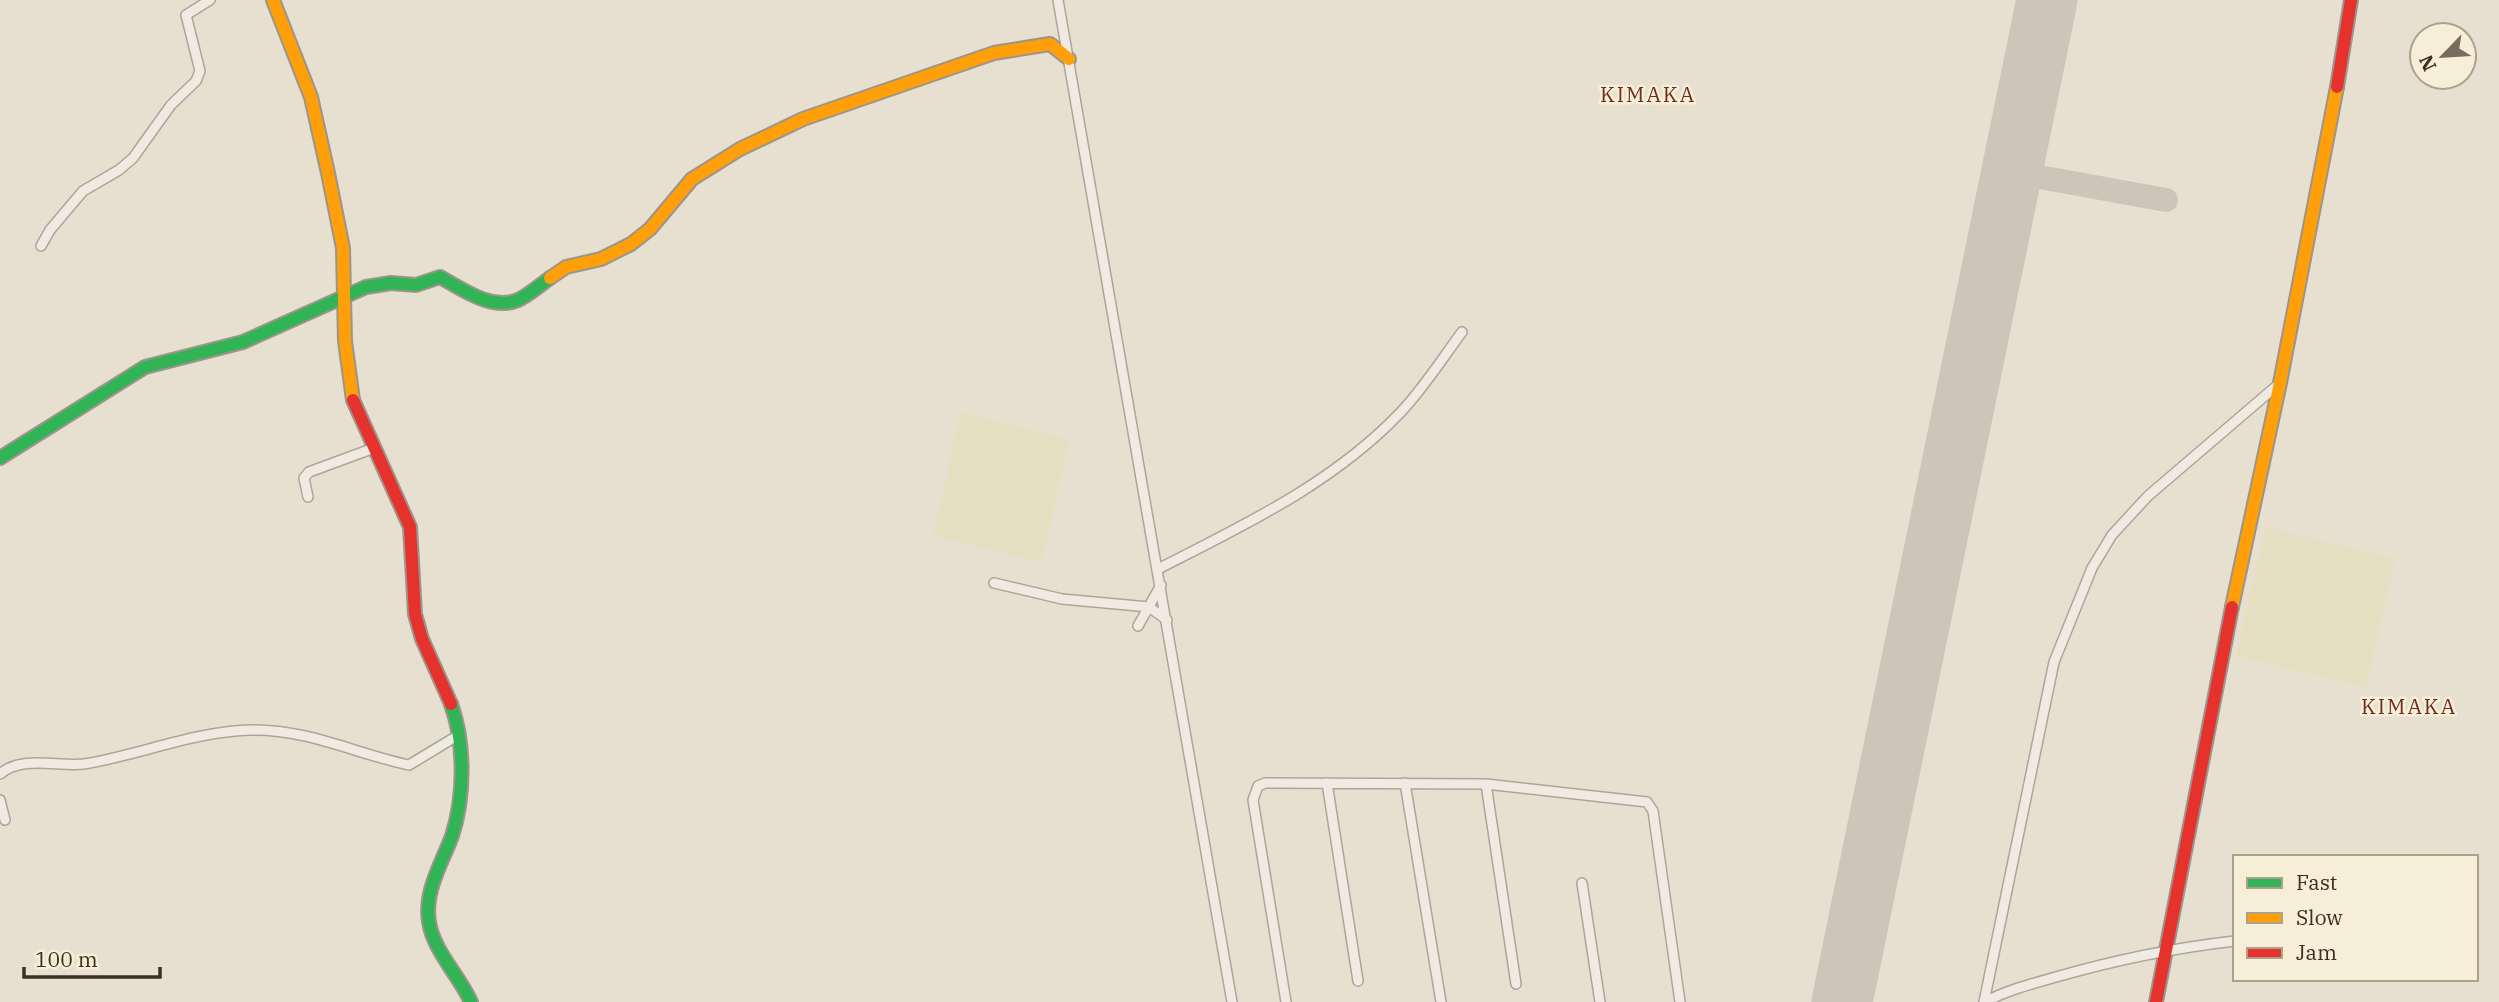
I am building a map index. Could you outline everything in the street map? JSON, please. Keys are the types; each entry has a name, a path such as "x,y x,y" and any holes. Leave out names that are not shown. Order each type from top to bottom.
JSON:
{"street":[{"path":"41,246 50,230 83,191 119,170 133,158 171,105 196,82 200,71 186,15 210,0"},
{"path":"273,0 311,97 343,248 345,341 354,404 410,527 413,544 410,594 431,664 456,720 459,791 456,822 430,895 428,920 434,940 463,982 471,1002"},
{"path":"1058,0 1232,1002"},
{"path":"2156,1002 2224,659 2235,585 2280,383 2351,0"},
{"path":"0,458 77,407 145,367 171,358 243,342 366,287 391,283 416,285 440,277 473,296 491,302 516,301 566,267 601,259 631,244 650,229 692,179 740,149 803,118 911,84 993,53 1050,44 1069,59"},
{"path":"1158,569 1288,502 1325,478 1401,412 1462,332"},
{"path":"1984,1002 2054,662 2092,568 2112,535 2147,496 2280,383"},
{"path":"308,497 304,478 309,472 374,448"},
{"path":"994,583 1062,599 1149,607 1167,620"},
{"path":"1138,626 1161,585"},
{"path":"0,774 21,765 80,764 202,737 252,730 328,741 409,765 457,736"},
{"path":"1286,1002 1254,792 1265,783 1486,784 1640,799 1650,804 1680,1002"},
{"path":"1327,783 1358,981"},
{"path":"1405,783 1441,1002"},
{"path":"1486,784 1516,984"},
{"path":"0,800 5,820"},
{"path":"1582,883 1600,1002"},
{"path":"1984,1002 2029,985 2166,948 2233,941"}],"shaded area":[{"path":"960,412 1070,440 1041,563 933,536"},
{"path":"2265,527 2395,559 2366,688 2236,656"}],"taxiway":[{"path":"2012,172 2166,200"}],"runway":[{"path":"1842,1002 2047,0"}],"traffic: fast":[{"path":"0,458 145,367 243,342 366,287 391,283 416,285 440,277 487,301 508,303 522,298 550,278"},
{"path":"451,704 459,735 461,787 452,836 431,888 428,911 436,943 471,1002"}],"traffic: slow":[{"path":"273,0 311,97 328,173 343,248 345,341 353,400"},
{"path":"550,278 566,267 601,259 631,244 650,229 692,179 740,149 803,119 994,53 1050,44 1069,59"},
{"path":"2232,607 2280,383 2337,87"}],"traffic: jam":[{"path":"2337,87 2351,0"},
{"path":"353,400 410,527 415,614 422,639 451,704"},
{"path":"2156,1002 2232,607"}],"district":[{"name":"KIMAKA","path":"1648,94"},
{"name":"KIMAKA","path":"2409,706"}]}
